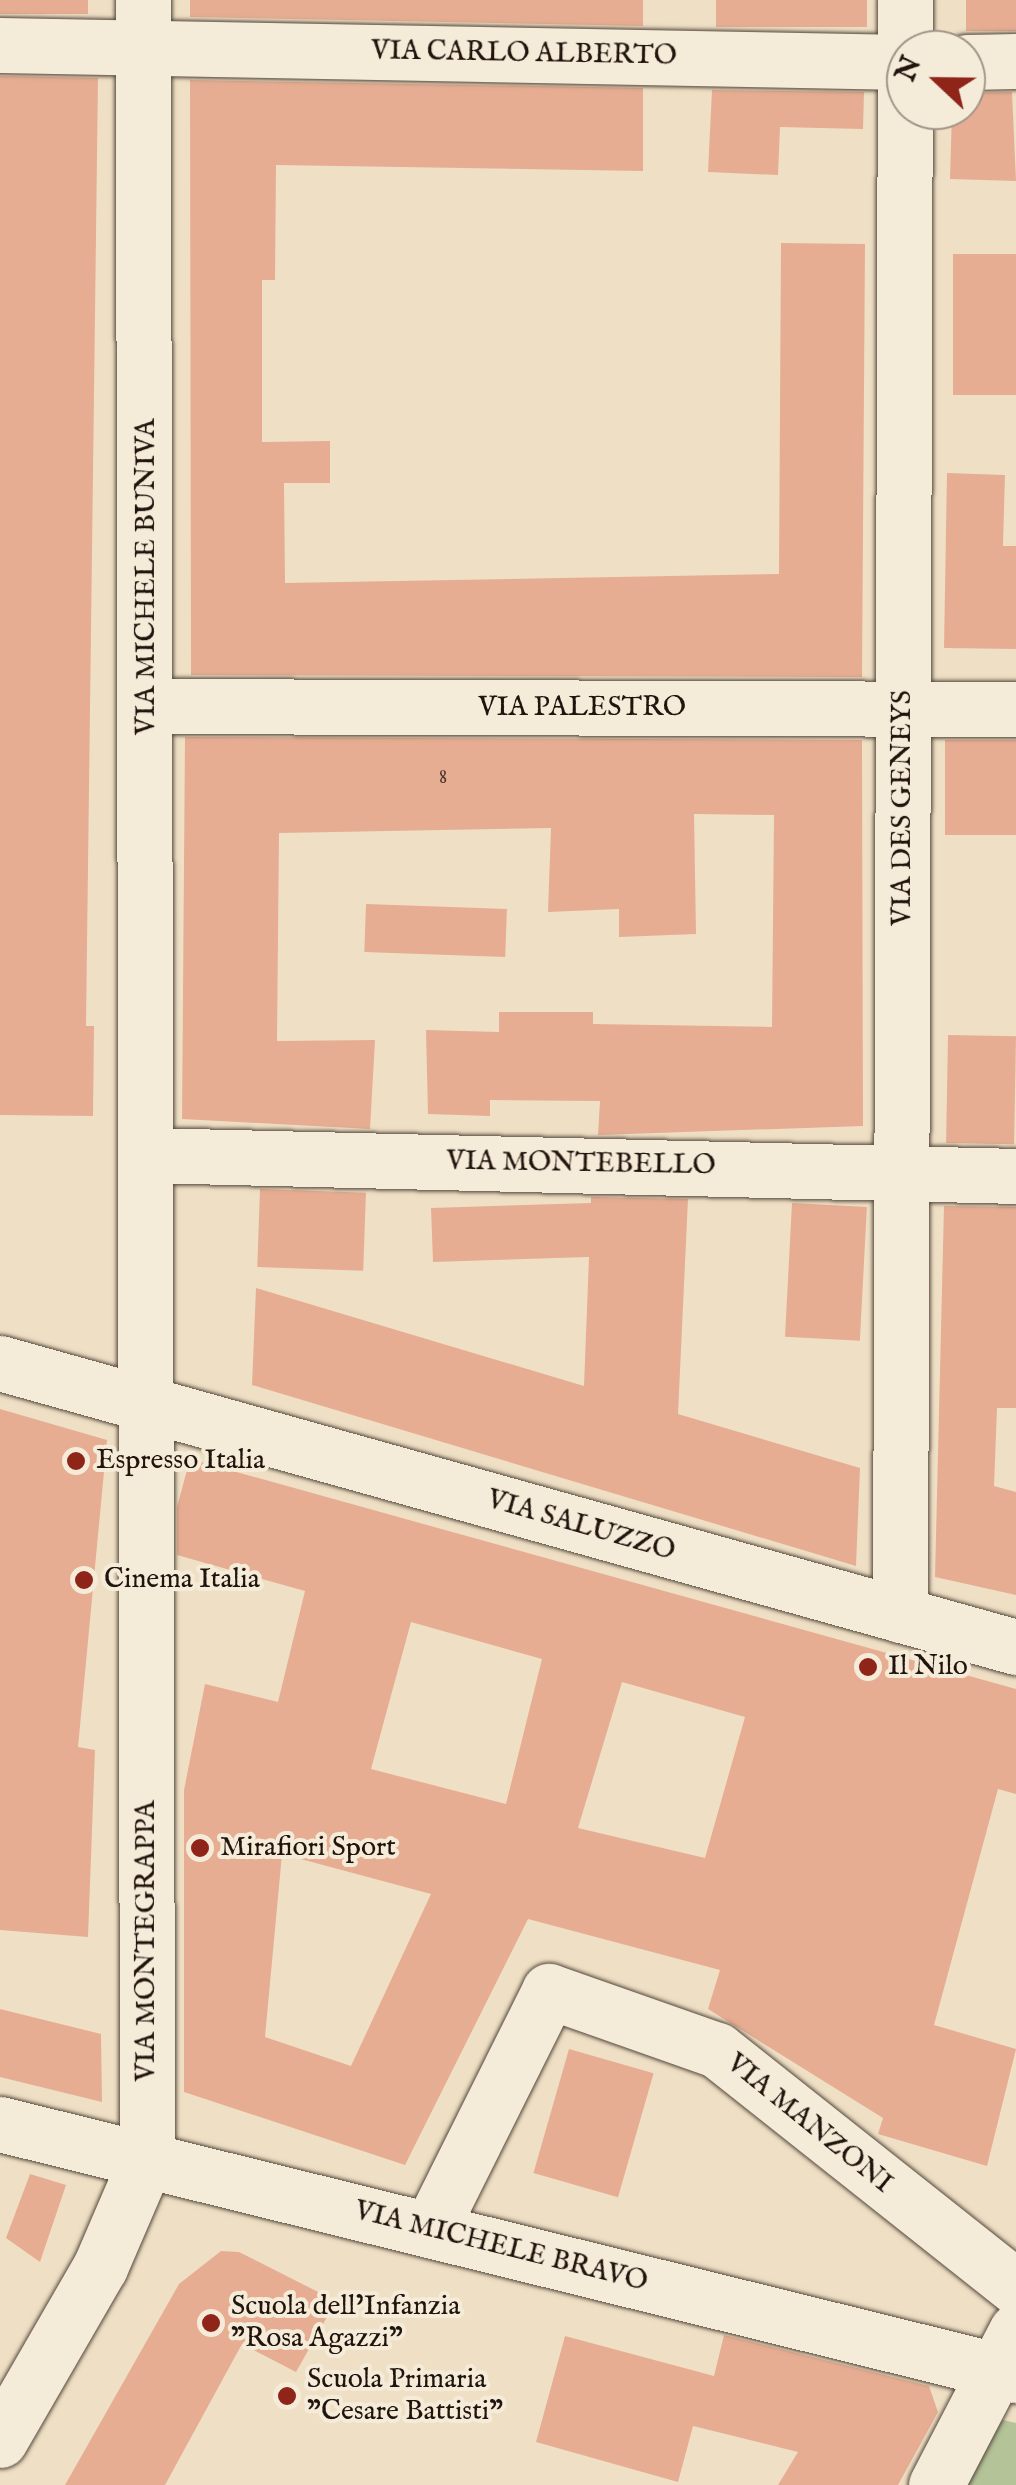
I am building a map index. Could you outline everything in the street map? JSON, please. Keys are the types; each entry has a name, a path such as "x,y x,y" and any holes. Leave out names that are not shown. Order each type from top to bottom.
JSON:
{"street":[{"name":"VIA DES GENEYS","path":"905,0 905,30"},
{"name":"VIA CARLO ALBERTO","path":"0,45 143,23 886,61"},
{"name":"VIA MICHELE BUNIVA","path":"143,23 148,706 147,1405"},
{"path":"986,62 1016,61"},
{"name":"VIA DES GENEYS","path":"900,1615 905,130"},
{"name":"VIA PALESTRO","path":"148,706 1016,709"},
{"name":"VIA MONTEBELLO","path":"147,1155 1016,1176"},
{"name":"VIA SALUZZO","path":"0,1363 1016,1647"},
{"name":"VIA MONTEGRAPPA","path":"0,2440 100,2267 146,2158 147,1405"},
{"name":"VIA MANZONI","path":"430,2230 549,1991 717,2050 1016,2286"},
{"name":"VIA MICHELE BRAVO","path":"0,2124 430,2230 1011,2359"},
{"path":"936,2485 1011,2359"}],"green space":[{"path":"990,2417 1016,2423 1016,2485 950,2485"}],"building":[{"path":"0,0 88,0 88,14 0,14"},
{"path":"190,0 643,0 643,26 190,17"},
{"path":"716,0 867,0 867,27 716,27"},
{"path":"966,0 1016,0 1016,31 966,30"},
{"path":"0,76 98,78 86,1026 94,1026 93,1116 0,1115"},
{"path":"190,80 643,88 643,171 276,165 275,280 262,280 262,442 330,441 330,483 284,483 285,583 779,574 781,243 865,244 862,677 191,675"},
{"path":"712,90 864,92 863,129 780,127 778,175 708,172"},
{"path":"1012,92 1016,181 950,179 951,130 986,130 986,93"},
{"path":"953,254 1016,254 1016,395 953,395"},
{"path":"947,473 1005,475 1003,546 1016,546 1016,649 944,648"},
{"path":"185,737 862,740 863,1126 598,1135 600,1101 490,1100 490,1116 428,1114 426,1030 499,1032 499,1012 593,1012 593,1024 772,1027 774,815 694,814 696,934 619,937 619,909 548,912 551,828 279,833 277,1041 375,1040 370,1129 182,1119"},
{"path":"945,740 1016,740 1016,835 945,835"},
{"path":"366,904 507,909 505,957 364,952"},
{"path":"948,1035 1016,1036 1014,1144 946,1143"},
{"path":"260,1189 366,1193 363,1271 257,1267"},
{"path":"591,1197 688,1199 678,1414 860,1468 856,1566 252,1385 256,1288 584,1386 589,1257 433,1262 431,1208 591,1203"},
{"path":"792,1203 867,1207 860,1341 785,1337"},
{"path":"944,1206 1016,1207 1016,1408 997,1408 994,1486 1016,1492 1016,1595 935,1577"},
{"path":"0,1409 107,1440 78,1747 95,1750 88,1937 0,1930"},
{"path":"190,1459 1016,1689 1016,1794 998,1789 934,2025 1016,2049 987,2166 878,2134 883,2118 708,2009 720,1970 528,1919 405,2165 184,2092 184,1790 205,1684 278,1702 305,1591 177,1555 177,1507","holes":["411,1622 542,1659 506,1804 371,1769","622,1682 745,1717 705,1858 578,1828","282,1854 431,1894 351,2066 265,2037"]},
{"path":"0,2009 101,2034 102,2102 0,2077"},
{"path":"569,2049 654,2073 618,2197 533,2173"},
{"path":"30,2174 66,2185 40,2262 6,2238"},
{"path":"221,2251 239,2252 336,2301 296,2372 242,2344 165,2485 65,2485 179,2284"},
{"path":"724,2335 929,2386 938,2412 898,2485 778,2485 798,2452 693,2426 678,2482 536,2442 565,2336 714,2376"}],"place":[{"name":"Espresso Italia","path":"76,1461"},
{"name":"Cinema Italia","path":"84,1580"},
{"name":"Il Nilo","path":"868,1667"},
{"name":"Mirafiori Sport","path":"200,1848"},
{"name":"Scuola dell’Infanzia \"Rosa Agazzi\"","path":"211,2323"},
{"name":"Scuola Primaria \"Cesare Battisti\"","path":"287,2396"}]}
